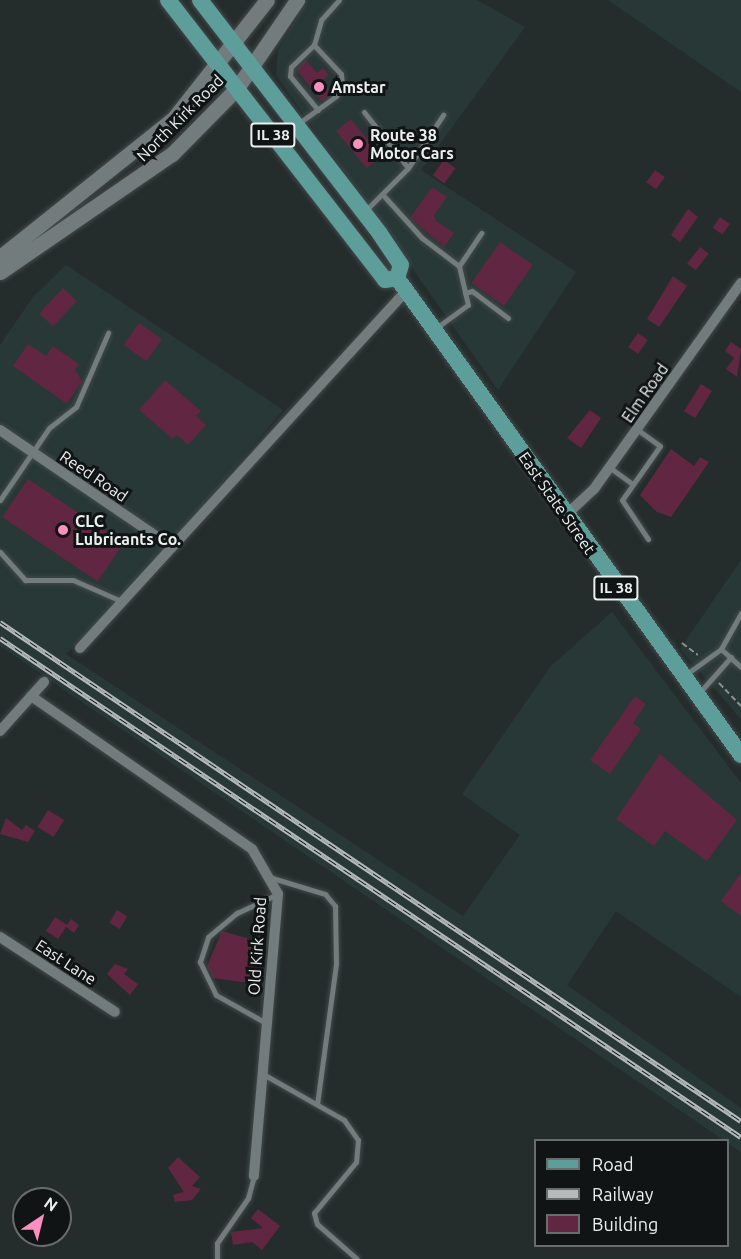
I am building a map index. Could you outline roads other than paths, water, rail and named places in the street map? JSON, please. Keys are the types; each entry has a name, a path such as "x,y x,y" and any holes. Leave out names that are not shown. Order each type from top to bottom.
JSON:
{"main road":[{"name":"East State Street","path":"168,0 385,280 402,285"},
{"name":"East State Street","path":"200,0 364,212 401,265 402,285 681,678 741,755"}],"street":[{"name":"North Kirk Road","path":"4,261 141,147 219,65 267,0"},
{"name":"North Kirk Road","path":"4,261 147,176 237,88 297,0"},
{"name":"Elm Road","path":"566,515 609,467 638,429 741,283"},
{"path":"80,648 172,547 402,285"},
{"name":"Reed Road","path":"0,430 172,547"},
{"path":"0,731 44,682"},
{"name":"Old Kirk Road","path":"31,696 252,849 278,894 254,1176"},
{"name":"East Lane","path":"0,938 115,1012"}],"lane":[{"path":"314,45 321,20 339,0"},
{"path":"297,125 339,92 342,79 314,45"},
{"path":"314,45 305,48 290,75 318,110"},
{"path":"364,112 408,168"},
{"path":"364,212 408,168 443,115"},
{"path":"383,195 422,238 459,266 468,305 434,329"},
{"path":"459,266 482,234"},
{"path":"465,293 472,291 508,318"},
{"path":"0,500 49,428 76,407 108,333"},
{"path":"638,429 660,446 622,500 648,539"},
{"path":"609,467 632,484"},
{"path":"0,552 25,580 73,580 121,601"},
{"path":"681,678 722,649 741,613"},
{"path":"722,649 741,667"},
{"path":"696,698 731,657"},
{"path":"268,876 325,894 335,906 336,964 317,1104"},
{"path":"266,1023 216,995 200,962 208,938 237,913 278,894"},
{"path":"263,1074 344,1120 358,1140 356,1162 314,1213 317,1224 357,1259"},
{"path":"217,1259 217,1243 248,1198 254,1176"}],"railway":[{"path":"0,622 741,1121"},
{"path":"0,638 741,1137"}],"place":[{"name":"Amstar","path":"319,87"},
{"name":"Route 38 Motor Cars","path":"358,144"},
{"name":"CLC Lubricants Co.","path":"63,530"}]}
